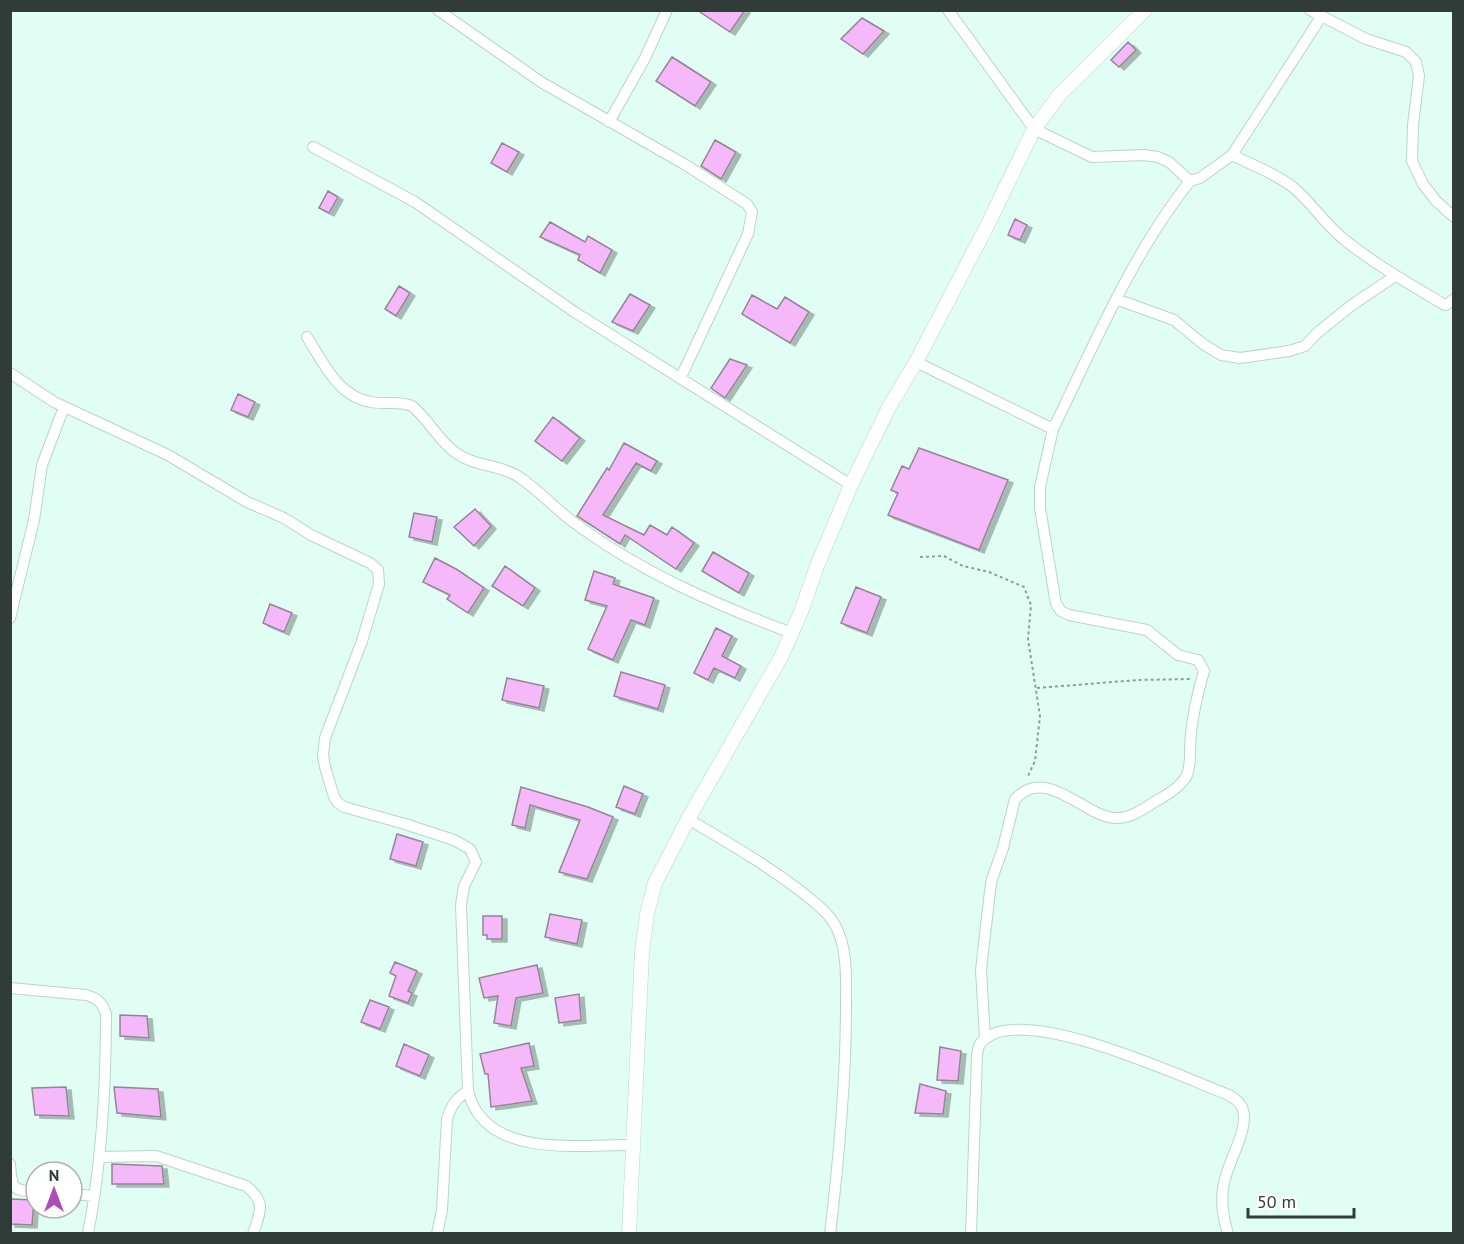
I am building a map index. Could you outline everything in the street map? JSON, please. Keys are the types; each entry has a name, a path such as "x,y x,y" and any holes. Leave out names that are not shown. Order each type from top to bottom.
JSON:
{"street":[{"path":"438,10 541,82 684,164 747,204 752,212 748,234 681,377"},
{"path":"609,122 645,58 667,10"},
{"path":"948,10 1034,129 1092,157 1144,155 1158,157 1169,162 1190,181"},
{"path":"628,1233 642,952 647,914 655,883 688,819 781,657 851,485 889,407 916,362 986,228 1034,129 1060,94 1145,10"},
{"path":"1310,10 1366,39 1406,52 1416,62 1419,76 1413,125 1412,160 1423,184 1436,201 1454,217"},
{"path":"985,1039 981,970 990,891 1003,848 1012,804 1021,792 1033,789 1060,791 1112,818 1130,816 1166,796 1187,775 1194,709 1204,671 1198,660 1178,655 1147,630 1070,615 1060,610 1056,604 1040,508 1040,487 1053,429 1116,299 1171,204 1190,181 1200,178 1232,155 1321,17"},
{"path":"313,147 415,202 576,312 851,485"},
{"path":"1232,155 1292,186 1344,240 1395,276 1443,304 1454,298"},
{"path":"1116,299 1174,320 1212,351 1230,358 1240,358 1289,351 1305,346 1317,333 1352,305 1395,276"},
{"path":"307,337 337,384 351,395 373,403 403,402 412,406 455,452 475,462 517,476 575,524 653,574 758,621 792,633"},
{"path":"916,362 1053,429"},
{"path":"10,373 64,407 168,455 247,502 284,518 311,535 370,563 378,570 379,584 362,641 326,738 323,755 334,797 338,803 454,840 470,849 474,855 476,862 465,886 461,905 468,1091 476,1112 487,1124 515,1140 554,1145 634,1145"},
{"path":"10,618 34,520 42,465 64,407"},
{"path":"688,819 779,874 821,908 835,925 842,942 845,962 846,1040 841,1139 830,1233"},
{"path":"10,988 86,995 96,998 103,1004 106,1014 106,1075 99,1157 88,1233"},
{"path":"971,1233 979,1044 994,1033 1027,1029 1060,1034 1114,1049 1229,1095 1237,1101 1244,1114 1242,1130 1224,1181 1222,1196 1223,1215 1228,1233"},
{"path":"437,1233 442,1210 447,1119 458,1097 468,1091"},
{"path":"99,1157 156,1156 246,1186 260,1200 261,1210 253,1233"},
{"path":"10,1164 14,1188 24,1191"},
{"path":"84,1195 94,1196"}],"path":[{"path":"920,557 944,556 963,566 989,572 1024,587 1031,605 1028,639 1040,716 1035,761 1021,792"},
{"path":"1037,688 1138,680 1202,678"}],"building":[{"path":"697,10 745,10 730,32"},
{"path":"862,18 884,31 863,54 841,39"},
{"path":"1128,42 1136,50 1119,67 1111,60"},
{"path":"672,57 711,82 695,106 656,81"},
{"path":"715,140 736,152 721,179 701,166"},
{"path":"502,143 519,152 507,172 491,163"},
{"path":"328,191 338,197 329,213 319,208"},
{"path":"1015,219 1027,225 1020,240 1008,235"},
{"path":"550,222 585,242 588,236 612,250 600,273 578,260 580,255 540,237"},
{"path":"399,286 410,293 396,316 385,309"},
{"path":"630,294 650,305 633,331 612,322"},
{"path":"752,295 777,309 785,297 809,312 790,343 742,314"},
{"path":"730,359 747,365 725,398 711,388"},
{"path":"238,394 255,402 248,417 231,410"},
{"path":"553,417 580,438 562,461 535,441"},
{"path":"624,443 657,461 651,471 636,463 603,515 644,535 650,525 667,535 672,527 694,543 676,569 625,535 620,544 577,516 607,468 609,470"},
{"path":"919,448 1008,480 979,550 888,515 898,493 891,490 902,466 909,469"},
{"path":"475,509 491,526 474,546 454,527"},
{"path":"414,513 437,517 432,542 409,537"},
{"path":"713,552 749,573 739,593 702,571"},
{"path":"435,558 484,588 468,613 447,599 450,595 423,582"},
{"path":"505,566 535,588 523,606 492,586"},
{"path":"594,571 615,578 613,584 654,598 645,625 631,620 613,660 588,649 607,606 585,600"},
{"path":"856,587 881,597 867,633 841,623"},
{"path":"270,604 292,613 284,632 263,623"},
{"path":"716,628 732,636 722,656 741,666 735,678 714,668 708,680 694,673"},
{"path":"621,672 665,685 658,709 614,696"},
{"path":"507,678 544,686 539,708 502,700"},
{"path":"624,786 643,794 635,814 616,807"},
{"path":"521,787 613,817 587,879 559,872 580,820 530,805 525,828 512,825"},
{"path":"397,834 423,842 416,866 390,859"},
{"path":"550,914 582,920 577,944 545,937"},
{"path":"483,916 502,916 502,939 487,939 487,935 483,935"},
{"path":"395,962 417,971 408,991 412,993 408,1003 389,996 396,976 390,973"},
{"path":"537,965 543,993 516,998 511,1026 494,1023 498,996 484,998 479,978"},
{"path":"579,994 581,1020 559,1023 555,998"},
{"path":"370,1000 389,1007 380,1029 361,1022"},
{"path":"120,1015 147,1016 149,1038 120,1036"},
{"path":"529,1043 534,1066 521,1068 532,1101 491,1107 488,1074 485,1074 480,1054"},
{"path":"404,1044 429,1055 420,1076 396,1066"},
{"path":"940,1047 961,1051 958,1081 937,1080"},
{"path":"920,1084 946,1091 943,1114 915,1113"},
{"path":"66,1087 69,1116 35,1115 32,1088"},
{"path":"114,1087 158,1089 161,1117 117,1113"},
{"path":"112,1164 162,1166 164,1184 112,1184"},
{"path":"10,1199 24,1200 24,1220 32,1220 32,1225 10,1224"}]}
